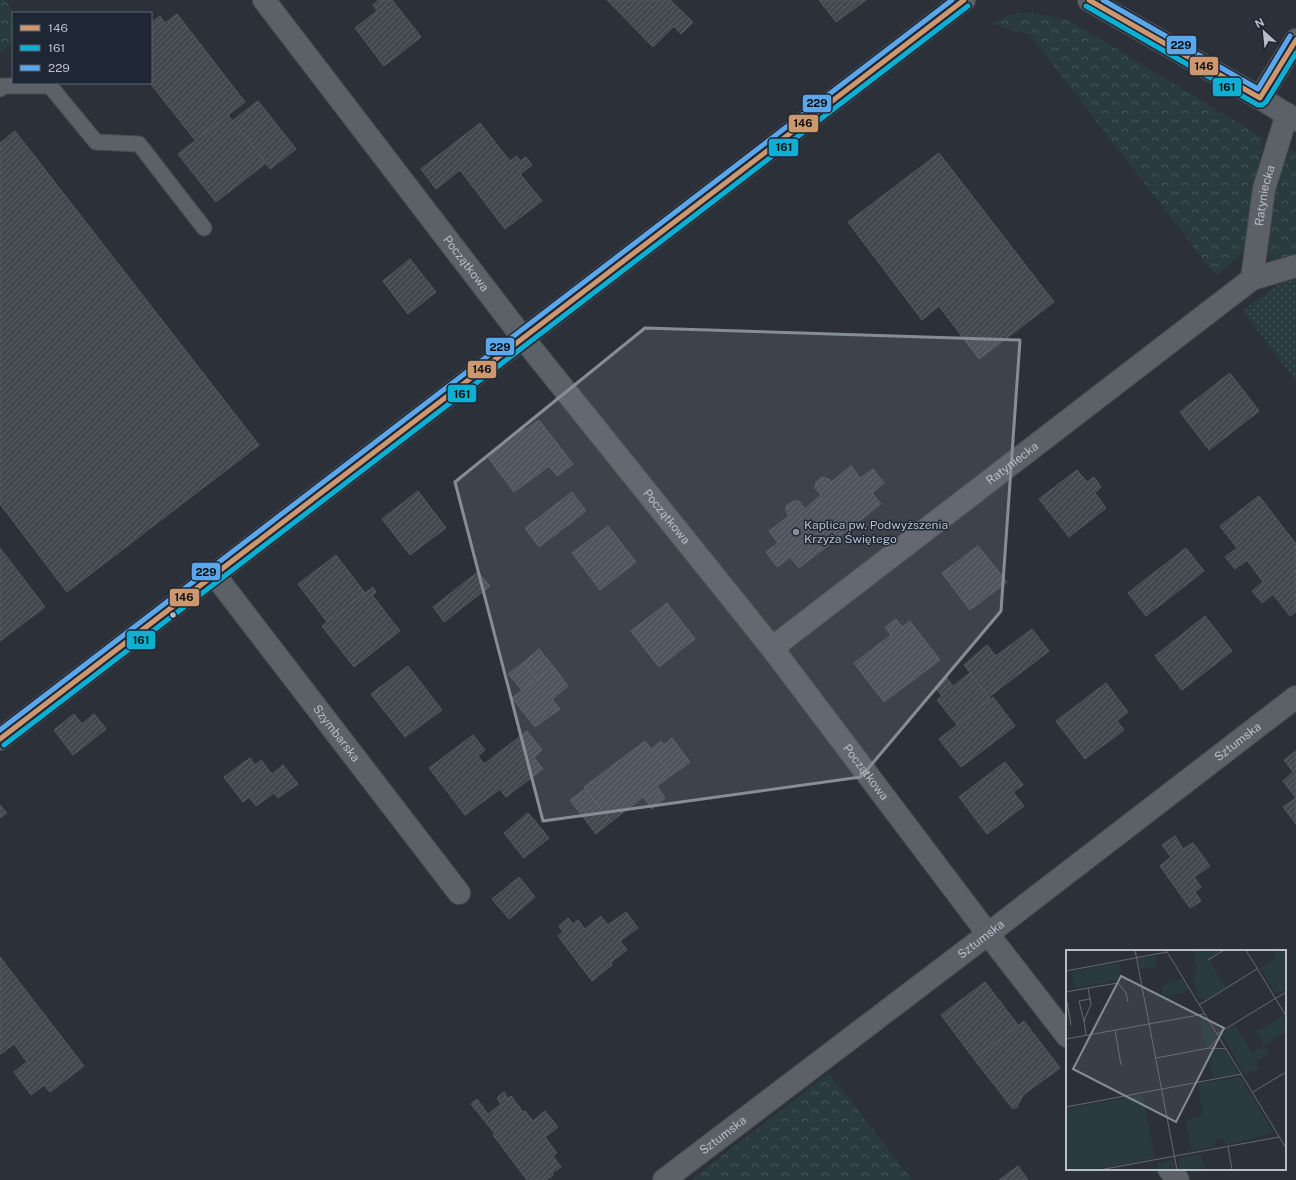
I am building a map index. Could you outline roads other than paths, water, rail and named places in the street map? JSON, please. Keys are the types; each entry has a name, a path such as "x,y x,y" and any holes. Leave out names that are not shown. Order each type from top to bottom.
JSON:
{"street":[{"name":"Początkowa","path":"264,0 522,338 772,648 1066,1035"},
{"path":"0,738 964,0"},
{"path":"1089,0 1292,117"},
{"path":"1260,98 1296,40"},
{"name":"Ratyniecka","path":"1252,279 1264,189 1292,117"},
{"name":"Ratyniecka","path":"772,648 1252,279 1296,266"},
{"name":"Szymbarska","path":"214,574 459,893"},
{"name":"Sztumska","path":"664,1180 988,934 1296,697"},
{"path":"1170,1170 1178,1180"}],"lane":[{"path":"0,89 3,86 50,86 96,142 139,144 204,228"}],"place":[{"name":"Kaplica pw. Podwyższenia Krzyża Świętego","path":"796,532"}]}
